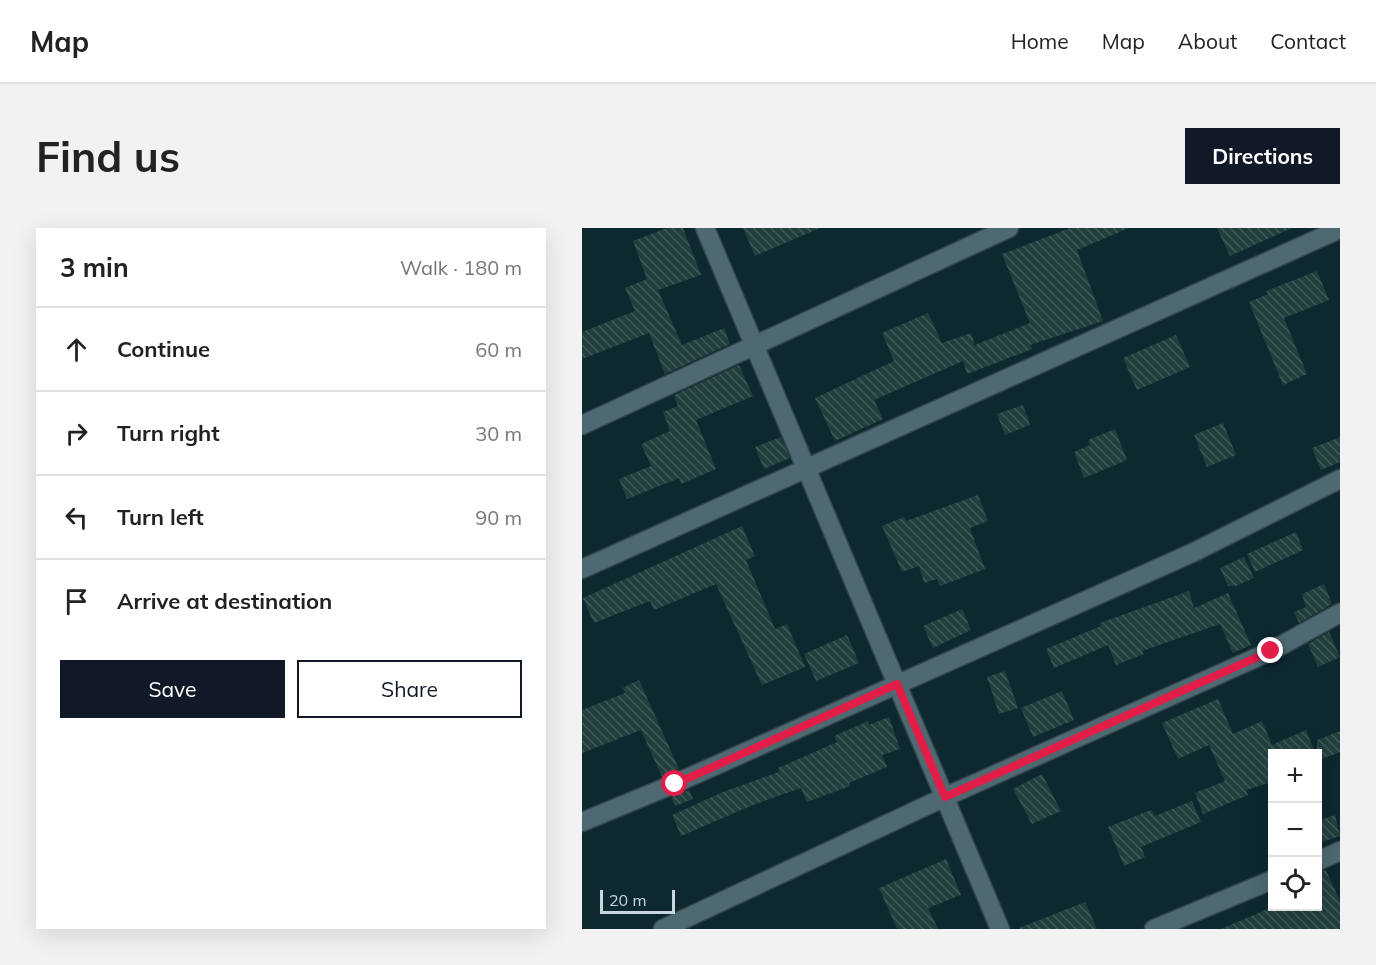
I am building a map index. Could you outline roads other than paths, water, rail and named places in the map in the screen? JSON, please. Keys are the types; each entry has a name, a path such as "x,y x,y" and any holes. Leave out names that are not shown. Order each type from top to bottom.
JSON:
{"street":[{"path":"705,228 1000,929"},
{"path":"582,425 1009,228"},
{"path":"582,569 1340,229"},
{"path":"582,822 1192,552 1340,479"},
{"path":"663,929 945,797 1271,651 1340,613"},
{"path":"1322,859 1340,851"},
{"path":"1155,929 1268,882"}]}
